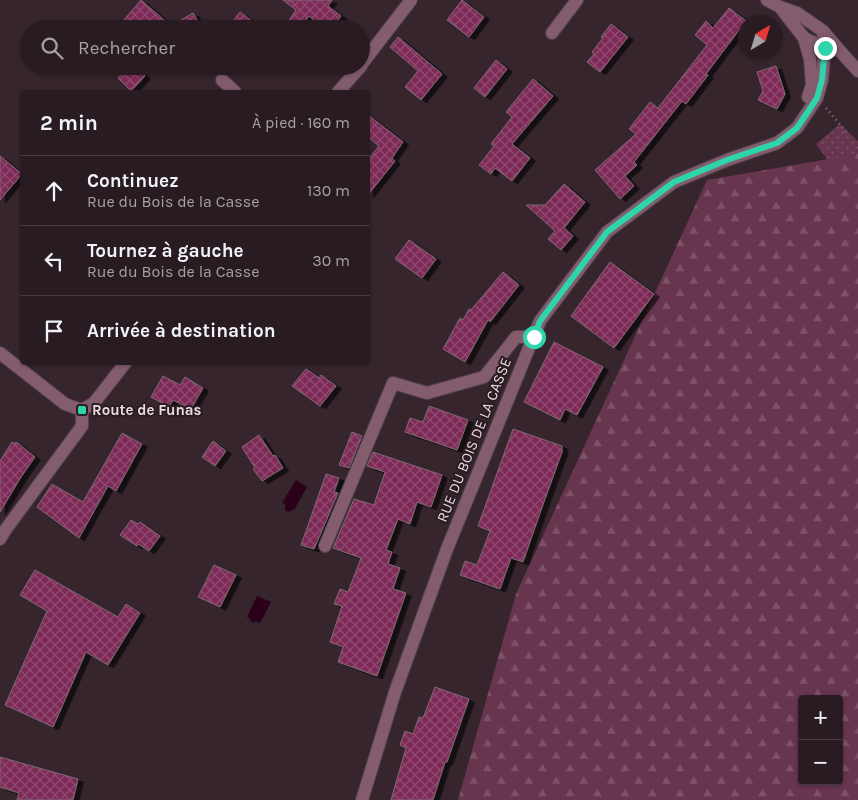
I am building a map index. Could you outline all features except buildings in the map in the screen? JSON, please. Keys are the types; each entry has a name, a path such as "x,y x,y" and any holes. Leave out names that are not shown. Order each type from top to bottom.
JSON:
{"street":[{"path":"552,33 577,0"},
{"path":"767,0 797,14 823,31 858,70"},
{"path":"370,53 404,2"},
{"path":"780,7 804,38 810,59 812,85 797,128"},
{"name":"RUE DU BOIS DE LA CASSE","path":"362,800 395,692 447,549 540,321 607,232 674,182 727,160 777,143 797,128 817,98 822,80 825,48 823,31"},
{"path":"804,38 825,48 840,51"},
{"path":"340,90 353,75"},
{"path":"222,80 233,90"},
{"path":"325,546 393,383 426,393 484,377 516,337 534,337"},
{"path":"0,352 65,404 82,410 94,403 124,365"},
{"path":"0,539 82,426 82,410"}],"path":[{"path":"817,98 847,133"}],"green space":[{"path":"840,124 858,141 858,201 816,144"},
{"path":"858,154 858,800 458,800 516,594 707,180"}],"shaded area":[{"path":"296,480 307,487 294,510 288,512 285,510 285,504 282,503"},
{"path":"257,596 271,602 260,623 255,621 254,623 247,617"}],"place":[{"name":"Route de Funas","path":"82,410"}],"route":[{"path":"534,337 540,321 607,232 674,182 727,160 777,143 797,128 817,98 822,80 825,48"}]}
